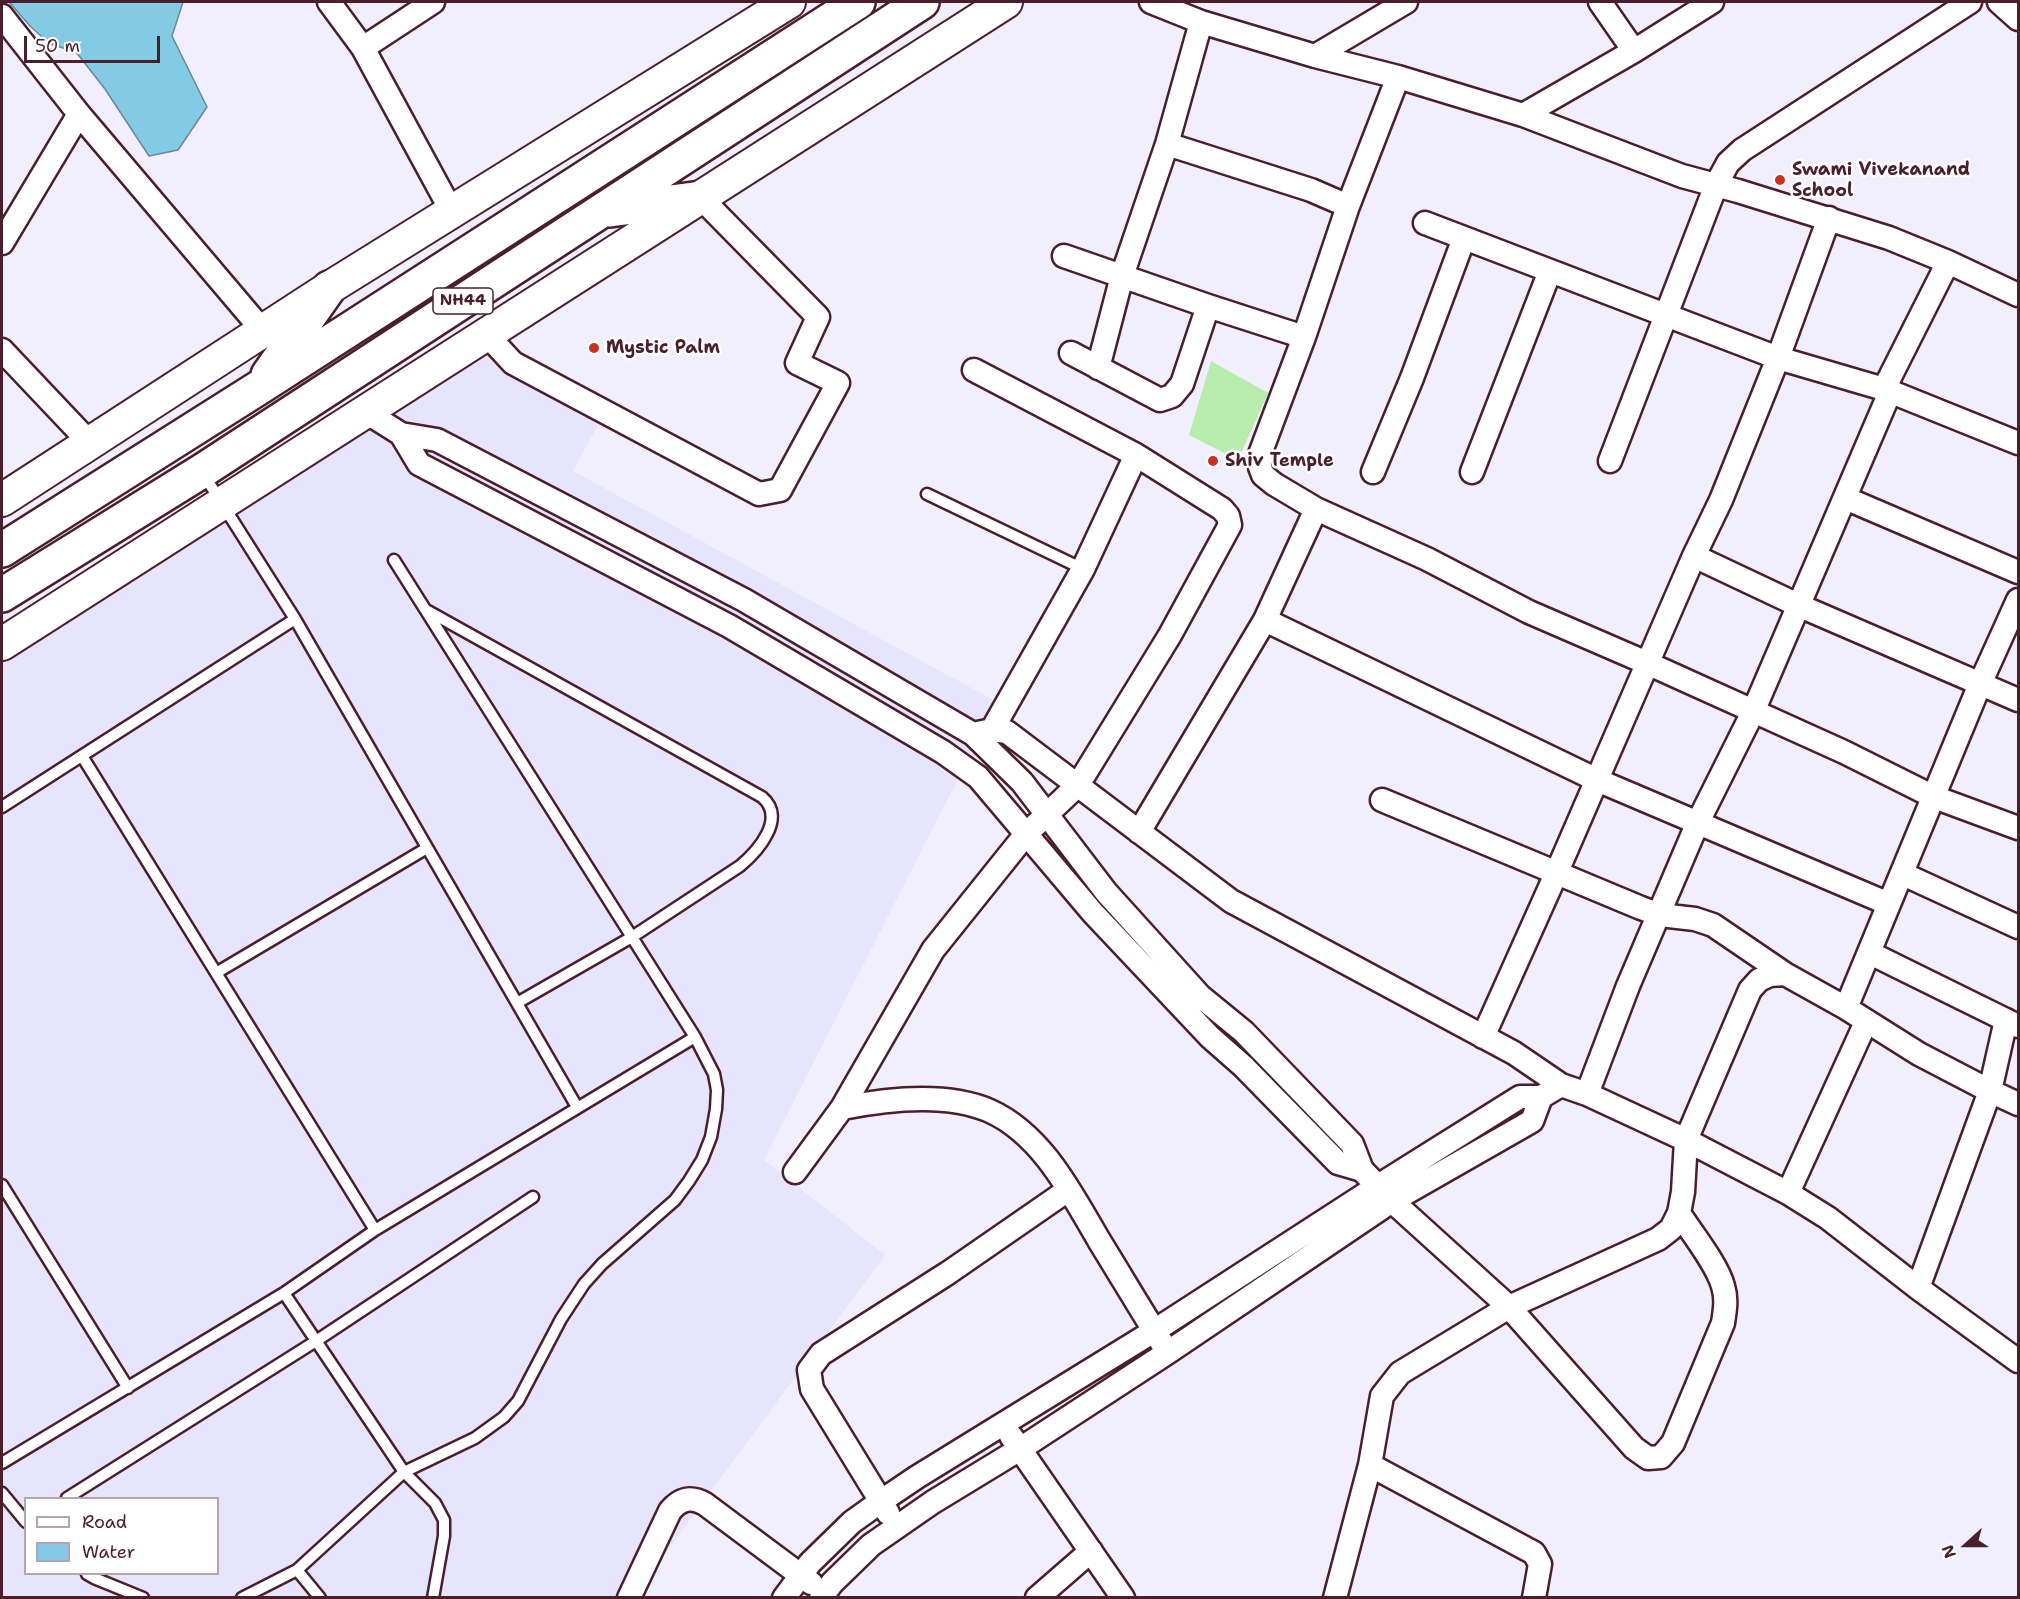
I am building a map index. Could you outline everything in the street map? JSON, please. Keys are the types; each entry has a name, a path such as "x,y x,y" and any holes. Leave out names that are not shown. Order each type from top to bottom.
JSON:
{"highway":[{"name":"NH44","path":"9,540 260,387 858,2"},
{"name":"NH44","path":"2,595 202,471 922,2"},
{"path":"601,211 701,198"},
{"path":"260,387 328,288"}],"street":[{"path":"329,2 363,48 452,212"},
{"path":"2,500 328,288 789,2"},
{"path":"2,644 1006,2"},
{"path":"1151,2 1201,22 1315,56 1398,77 1523,115 1653,166 1889,238 2019,295"},
{"path":"1315,56 1406,2"},
{"path":"1600,2 1634,51"},
{"path":"1523,115 1634,51 1712,2"},
{"path":"1610,461 1716,185 1728,163 1742,150 1970,2"},
{"path":"1999,2 2019,19"},
{"path":"363,48 427,4"},
{"path":"2,16 79,114 263,331"},
{"path":"1098,368 1122,276 1167,144 1201,22"},
{"path":"1398,77 1348,206 1304,336 1260,454 1260,467 1263,475 1316,509 1427,559 1529,612 1844,752 1934,797 2019,828"},
{"path":"2,243 79,114"},
{"path":"1167,144 1311,190 1348,206"},
{"path":"487,334 513,363 759,494 780,490 838,383 797,363 818,317 701,198"},
{"path":"1483,1037 1694,555 1721,500 1778,358 1829,218"},
{"path":"1425,223 1778,358 1887,391 2019,443"},
{"path":"1373,472 1412,378 1464,238"},
{"path":"1064,256 1208,306 1304,336"},
{"path":"1587,1094 1628,986 1698,822 1753,712 1800,606 1887,391 1948,262"},
{"path":"1472,472 1550,271"},
{"path":"1071,353 1160,400 1172,396 1182,384 1208,306"},
{"path":"2,350 90,442"},
{"path":"795,1172 842,1108 933,950 1026,834 1078,785 1170,635 1230,525 1228,516 1222,508 1136,455 974,370"},
{"path":"366,412 401,434 437,440 530,488 744,600 832,652 982,732 1106,892 1200,996 1258,1046 1352,1144 1362,1170 1509,1307 1634,1448 1648,1458 1661,1457 1673,1443 1723,1323 1726,1303 1723,1284 1715,1268 1678,1213"},
{"path":"401,434 419,464 729,626 943,752 978,777 1093,913 1210,1037 1243,1066 1338,1163 1362,1170"},
{"path":"982,732 1083,569 1136,455"},
{"path":"515,514 530,488"},
{"path":"1845,498 2019,572"},
{"path":"1139,832 1264,620 1316,509"},
{"path":"1694,555 1800,606 2019,700"},
{"path":"1846,1008 1980,684 2019,600"},
{"path":"1264,620 1597,780 1889,904"},
{"path":"815,677 832,652"},
{"path":"982,732 1007,732 1231,901 1514,1053 1561,1085 1587,1094 1686,1140 1788,1193 1828,1218 1918,1288 2019,1361"},
{"path":"1382,800 1556,874 1660,915 1687,918 1713,925 1785,974 1846,1008 1919,1054 2019,1104"},
{"path":"1903,874 2019,927"},
{"path":"1870,953 2012,1023 1990,1091 1918,1288"},
{"path":"1335,1598 1370,1465 1382,1396 1400,1373 1509,1307 1658,1239 1671,1229 1683,1192 1686,1140 1750,990 1759,980 1770,975 1785,974"},
{"path":"1788,1193 1866,1022"},
{"path":"1243,1066 1258,1046"},
{"path":"784,1598 810,1563 852,1521 880,1502 1154,1331 1385,1193 1532,1121 1541,1097 1561,1085"},
{"path":"842,1108 873,1102 951,1101 989,1111 1017,1127 1044,1156 1068,1190 1167,1353"},
{"path":"898,1527 880,1502 812,1389 809,1370 821,1354 948,1273 1068,1190"},
{"path":"629,1598 670,1511 677,1504 690,1499 705,1504 823,1595 870,1545 933,1502 1020,1449 1167,1353 1385,1193"},
{"path":"1003,1424 1123,1598"},
{"path":"1370,1465 1534,1553 1540,1564 1534,1598"},
{"path":"1037,1598 1091,1551"}],"lane":[{"path":"202,471 295,619 578,1107"},
{"path":"927,494 1083,569"},
{"path":"242,1598 297,1570 404,1472 475,1438 504,1417 518,1401 561,1319 584,1284 602,1264 675,1200 689,1181 702,1160 711,1137 716,1108 717,1090 714,1074 695,1036 394,560"},
{"path":"426,609 762,797 771,807 773,816 761,844 752,856 632,937 517,1003"},
{"path":"2,807 295,619"},
{"path":"82,756 375,1230"},
{"path":"216,973 428,848"},
{"path":"2,1463 284,1293 375,1230 695,1036"},
{"path":"2,1185 128,1388"},
{"path":"69,1497 316,1341 533,1197"},
{"path":"284,1293 404,1472 435,1503 444,1520 444,1536 433,1598"},
{"path":"2,1493 24,1520"},
{"path":"297,1570 320,1598"},
{"path":"89,1575 143,1598"}],"shaded area":[{"path":"505,345 599,423 573,471 997,702 764,1160 885,1255 633,1597 2,1598 2,658"}],"green space":[{"path":"1211,361 1268,393 1238,460 1189,435"}],"water":[{"path":"9,2 183,2 172,36 207,107 178,150 149,156 105,89 76,52 50,44"}],"place":[{"name":"Swami Vivekanand School","path":"1780,180"},
{"name":"Mystic Palm","path":"594,348"},
{"name":"Shiv Temple","path":"1213,461"}]}
